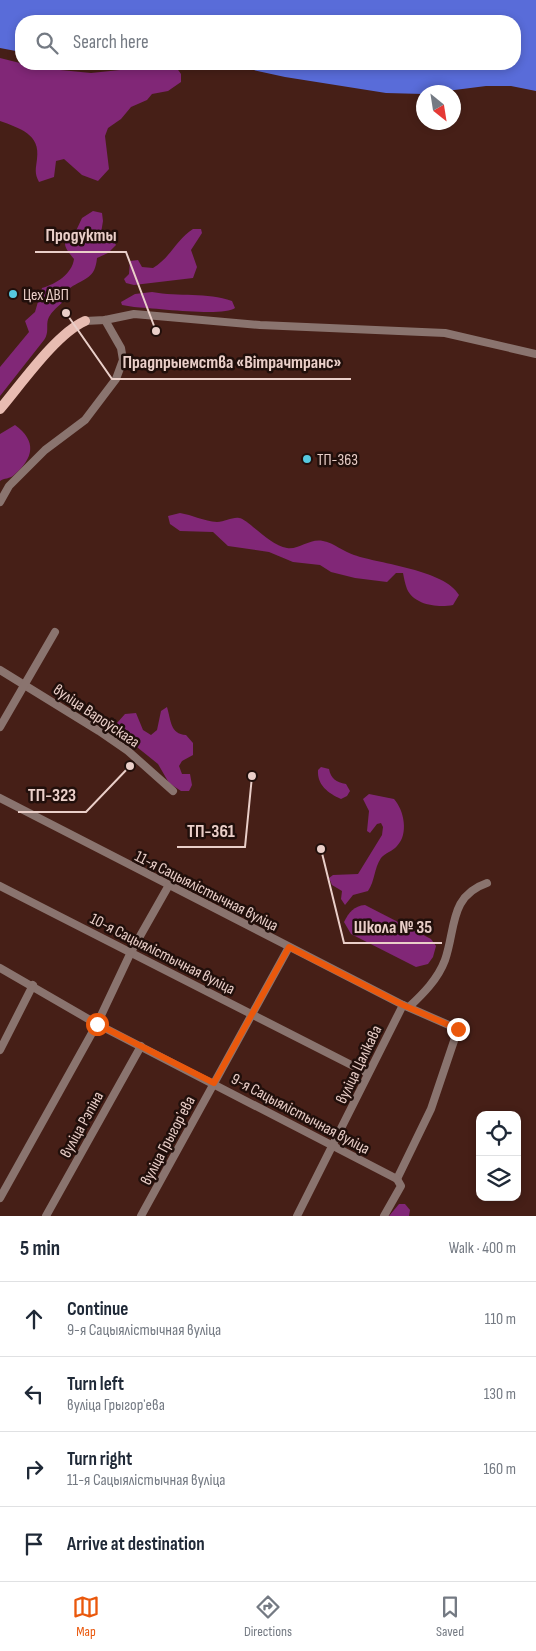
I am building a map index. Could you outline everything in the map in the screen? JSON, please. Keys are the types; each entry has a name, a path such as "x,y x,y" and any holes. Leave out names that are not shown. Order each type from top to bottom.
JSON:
{"main road":[{"path":"0,409 60,339 72,327 85,321"}],"street":[{"path":"85,321 105,320 134,314 260,325 445,333 536,354"},
{"path":"0,502 9,486 45,450 85,420 116,379 123,360 122,348 105,320"},
{"path":"0,727 55,632"},
{"name":"вуліца Вароўскага","path":"0,670 114,741 173,791"},
{"name":"11-я Сацыялістычная вуліца","path":"0,798 289,947 406,1006 458,1029 431,1109 399,1182"},
{"name":"вуліца Цалікава","path":"297,1216 333,1147 367,1073 406,1006 426,990 444,962 457,910 466,893 487,883"},
{"path":"0,1198 97,1024 131,952 169,885"},
{"name":"10-я Сацыялістычная вуліца","path":"0,886 367,1073"},
{"name":"вуліца Грыгорʼева","path":"141,1216 289,947"},
{"name":"9-я Сацыялістычная вуліца","path":"0,968 97,1024 214,1083 399,1182"},
{"path":"0,1050 33,986"},
{"name":"вуліца Рэпіна","path":"46,1216 140,1046"},
{"path":"384,1216 399,1182"}],"shaded area":[{"path":"0,58 15,62 15,70 60,70 91,73 120,70 178,70 181,74 181,82 168,91 152,94 147,100 131,107 121,119 108,128 105,136 109,169 98,181 82,175 64,159 56,161 54,177 39,182 36,176 36,144 27,133 0,121"},
{"path":"93,211 102,213 101,233 112,238 116,245 108,253 97,258 94,270 89,277 70,288 63,302 49,317 47,334 44,340 0,396 0,367 29,332 25,321 35,312 42,288 62,278 73,264 74,259 66,248 65,242 75,233 82,218"},
{"path":"193,229 201,229 202,233 191,250 197,267 193,278 134,285 126,283 124,279 129,274 130,261 138,260 142,267 153,268"},
{"path":"152,292 213,296 232,301 235,308 228,311 203,312 122,305 121,302 135,294"},
{"path":"15,425 27,437 30,443 29,456 21,469 11,477 0,481 0,434"},
{"path":"180,513 217,522 234,518 243,519 273,542 287,548 314,541 327,542 354,555 411,569 440,579 452,586 459,595 453,605 427,604 415,599 410,594 406,587 403,573 396,573 387,582 355,578 331,572 320,565 293,562 269,552 228,546 213,532 180,531 170,524 168,516"},
{"path":"167,707 174,729 186,735 193,743 193,755 182,761 179,766 182,774 190,774 192,785 189,791 181,791 169,783 158,764 122,735 117,723 125,714 136,713 143,730 151,735 157,730 161,711"},
{"path":"321,767 329,769 334,780 346,784 350,791 347,796 341,799 324,788 318,775 318,770"},
{"path":"369,794 394,799 403,816 403,835 395,848 381,858 368,891 353,895 345,905 341,899 342,891 332,885 329,878 333,875 358,874 382,835 383,827 381,823 377,824 370,833 367,831 369,811 363,799"},
{"path":"365,905 431,939 436,946 433,957 428,964 416,967 351,934 344,922 352,910"},
{"path":"399,1204 405,1204 410,1210 409,1216 389,1216"}],"water":[{"path":"0,0 536,0 536,91 511,86 486,86 461,89 461,85 416,85 416,94 386,93 253,70 521,70 521,15 15,15 15,51 0,48"}],"place":[{"name":"Цех ДВП","path":"13,294"},
{"name":"Прадпрыемства «Вітрачтранс»","path":"66,313"},
{"name":"Продукты","path":"156,331"},
{"name":"ТП-363","path":"307,459"},
{"name":"ТП-323","path":"130,766"},
{"name":"ТП-361","path":"252,776"},
{"name":"Школа № 35","path":"321,849"}],"route":[{"path":"97,1024 214,1083 289,947 403,1005 458,1029"}]}
